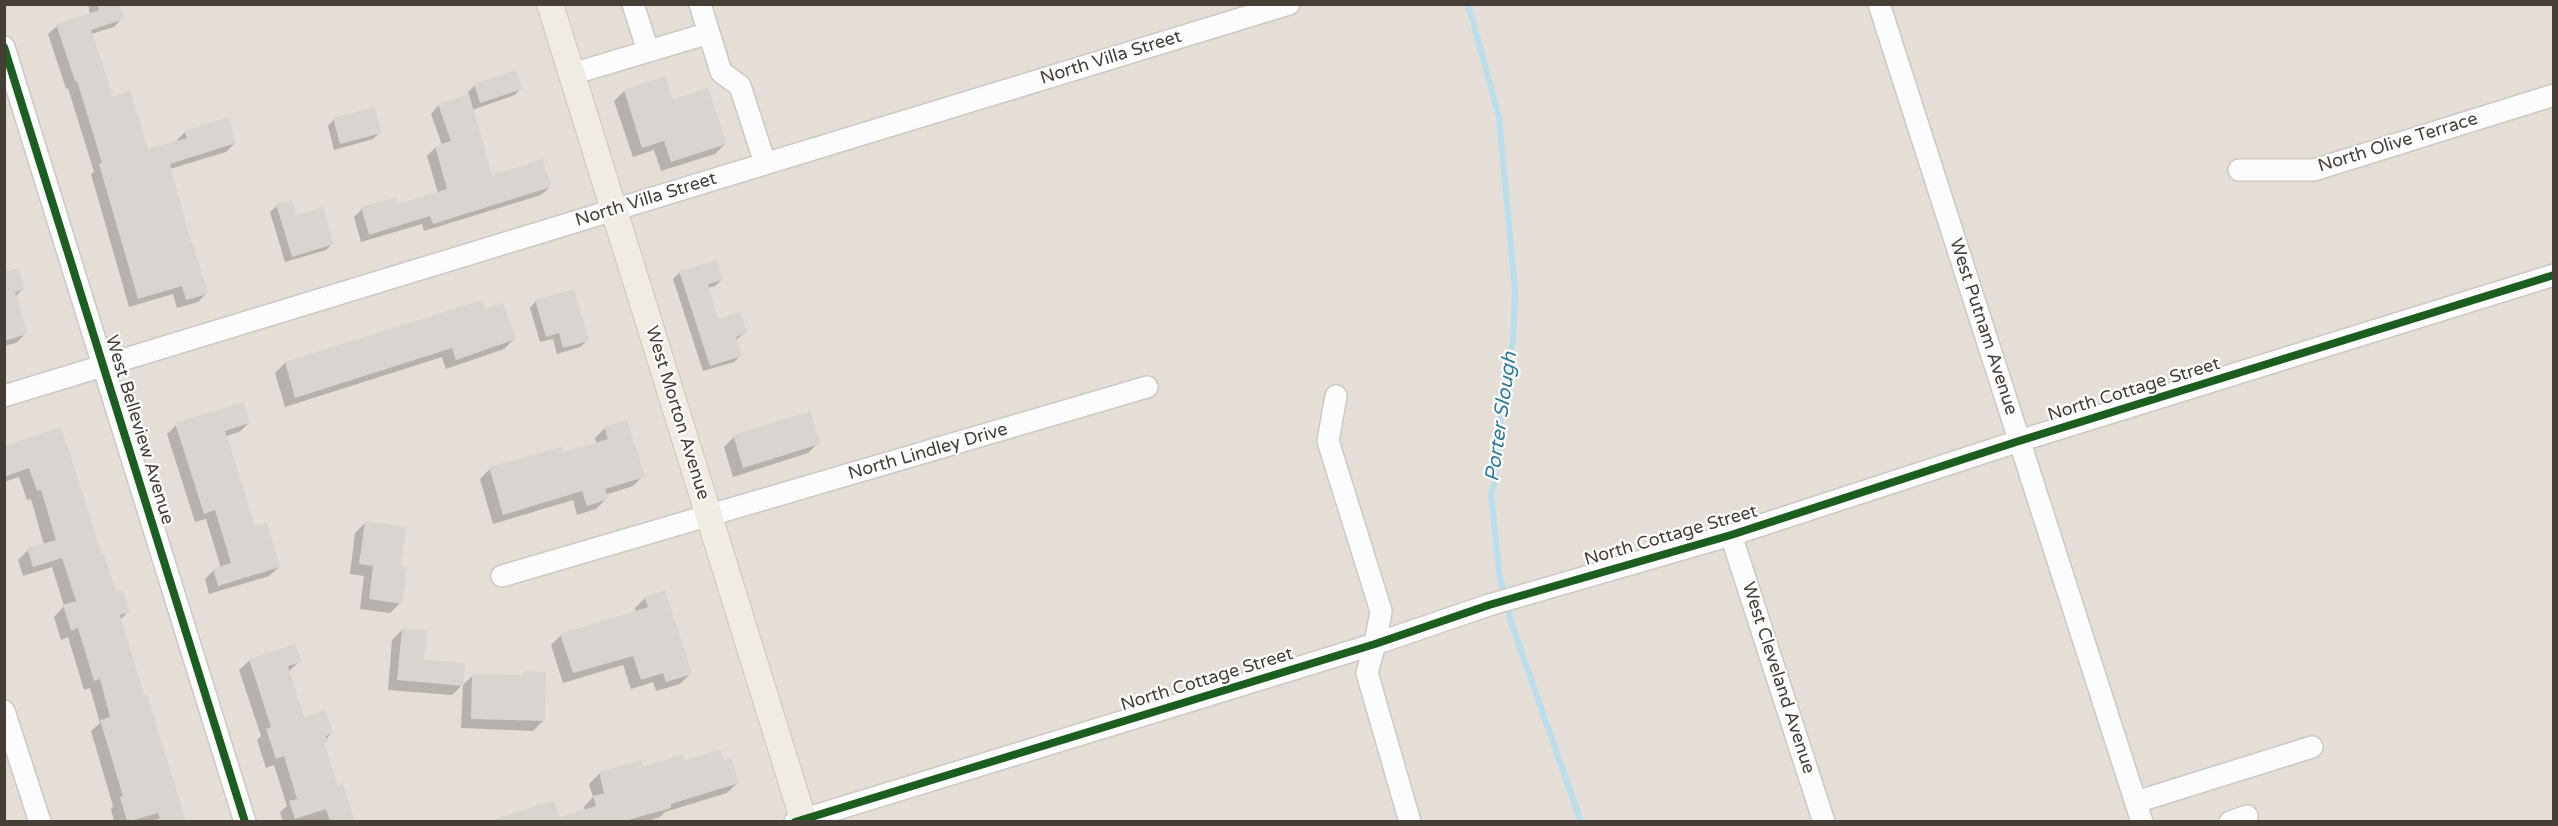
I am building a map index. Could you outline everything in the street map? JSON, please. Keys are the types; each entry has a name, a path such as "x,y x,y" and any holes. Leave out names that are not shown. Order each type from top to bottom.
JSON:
{"main road":[{"name":"West Morton Avenue","path":"550,4 801,821"}],"street":[{"path":"633,4 648,51"},
{"path":"700,4 721,72 740,86 765,163"},
{"name":"North Villa Street","path":"4,396 1289,4"},
{"name":"West Putnam Avenue","path":"1879,4 2139,812"},
{"path":"572,74 709,33"},
{"name":"West Belleview Avenue","path":"4,47 245,822"},
{"name":"North Olive Terrace","path":"2239,170 2314,170 2553,95"},
{"name":"North Cottage Street","path":"801,821 1376,644 1528,593 1731,535 2019,441 2553,275"},
{"name":"North Lindley Drive","path":"502,576 1147,387"},
{"path":"1336,396 1328,441 1381,611 1376,644 1367,673 1410,822"},
{"name":"West Cleveland Avenue","path":"1731,535 1824,822"},
{"path":"4,711 40,822"},
{"path":"2139,812 2312,747"}],"shaded area":[{"path":"5,5 2553,5 2553,821 5,821"}],"building":[{"path":"97,4 119,4 124,19 91,30 113,97 130,91 148,149 187,138 184,131 229,117 236,143 170,164 191,243 193,243 208,294 186,300 182,286 138,299 99,164 102,163 77,81 75,81 56,24 99,10"},
{"path":"516,70 523,89 480,103 474,84"},
{"path":"665,76 673,99 708,88 727,144 671,162 664,141 642,148 624,90"},
{"path":"469,94 492,175 543,159 551,187 433,224 430,216 369,235 361,207 396,197 398,204 447,189 435,146 451,141 438,104"},
{"path":"374,107 382,133 340,144 333,118"},
{"path":"292,200 296,215 323,207 334,244 292,257 276,204"},
{"path":"717,260 723,280 708,284 718,319 741,312 747,333 736,337 742,356 710,366 679,271"},
{"path":"18,268 25,289 15,292 28,334 4,341 4,272"},
{"path":"574,289 589,341 563,348 559,333 546,337 535,300"},
{"path":"482,300 485,309 503,303 516,339 456,360 452,348 295,398 285,362"},
{"path":"244,402 250,423 225,431 255,526 267,523 280,567 218,586 213,569 231,563 215,510 204,514 175,423"},
{"path":"810,411 820,444 743,468 733,435"},
{"path":"627,420 645,477 605,489 608,499 587,506 582,491 503,515 489,467 562,447 564,452 608,439 604,427"},
{"path":"61,427 102,555 104,554 116,592 123,591 130,612 120,615 186,822 161,822 158,813 127,822 120,797 123,796 100,720 110,717 100,679 94,681 78,628 71,631 63,605 76,601 62,558 33,567 27,548 56,540 41,490 37,491 29,468 4,477 4,446"},
{"path":"365,521 406,527 401,566 407,567 402,604 369,599 373,566 359,564"},
{"path":"665,590 692,674 666,682 663,673 641,680 633,656 573,673 560,634 648,607 644,597"},
{"path":"402,628 427,631 424,660 465,663 463,686 397,680"},
{"path":"295,644 302,662 288,666 304,717 325,710 333,733 326,736 328,742 324,743 338,786 343,784 355,822 330,822 326,809 295,819 289,801 297,799 284,756 276,759 266,729 271,727 249,659"},
{"path":"524,671 546,672 545,721 471,719 472,674 524,675"},
{"path":"721,749 724,760 731,758 739,783 671,804 671,808 621,822 499,822 499,818 554,800 560,817 596,806 593,796 604,793 599,772 641,760 643,767 684,754 685,760"}],"waterway":[{"name":"Porter Slough","path":"1468,4 1499,117 1515,290 1513,343 1507,363 1508,383 1503,397 1499,435 1501,445 1496,454 1495,482 1491,493 1499,573 1512,625 1581,822"}],"cycle path":[{"path":"4,47 245,822"},
{"path":"795,822 1375,644 1489,605 1731,535 2019,441 2554,275"}]}
